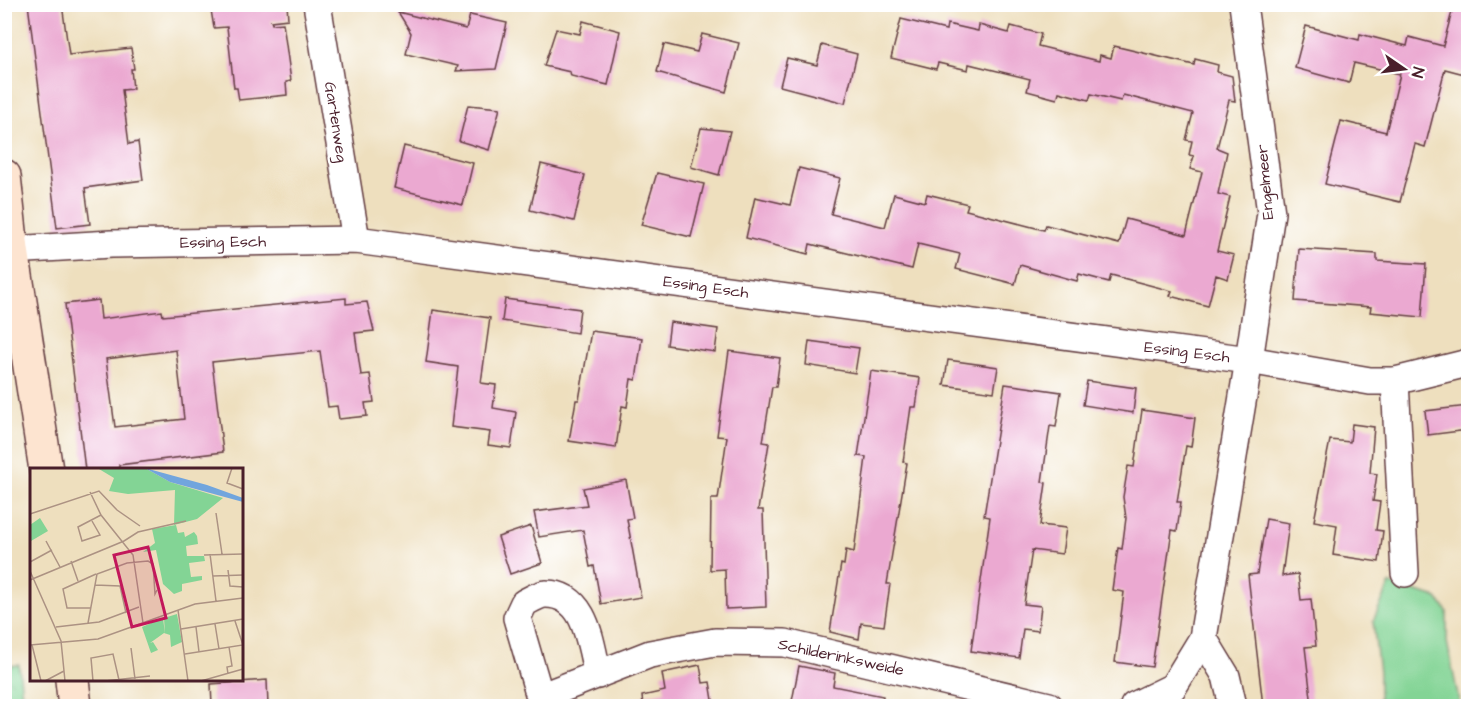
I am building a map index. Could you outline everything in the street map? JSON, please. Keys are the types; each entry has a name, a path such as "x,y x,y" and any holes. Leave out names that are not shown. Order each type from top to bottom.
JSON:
{"main road":[{"path":"4,176 12,250 46,468"},
{"path":"72,681 75,706"}],"street":[{"name":"Gartenweg","path":"317,4 356,240"},
{"name":"Engelmeer","path":"1243,4 1271,213 1249,360"},
{"name":"Essing Esch","path":"12,250 111,244 356,240 1249,360 1370,381 1395,381 1468,363"},
{"path":"1134,706 1173,687 1203,638 1249,360"},
{"path":"1395,381 1405,573"},
{"path":"1203,638 1226,676 1233,706"},
{"name":"Schilderinksweide","path":"598,675 650,654 716,642 785,643 1049,706"}],"green space":[{"path":"1390,584 1437,598 1447,611 1447,642 1460,706 1379,706 1379,673 1373,621"},
{"path":"19,665 23,706 5,706 5,666"}],"building":[{"path":"28,4 62,4 69,55 131,48 134,69 131,69 133,89 122,90 129,144 138,142 143,180 85,188 90,224 57,228"},
{"path":"210,4 287,4 288,19 271,21 272,24 283,23 291,81 286,82 287,95 239,100 237,88 234,88 227,27 214,28"},
{"path":"1454,4 1468,4 1468,75 1445,69 1425,147 1415,144 1400,202 1325,184 1341,121 1386,132 1400,74 1354,63 1349,83 1295,68 1306,26 1359,40 1360,34 1407,46 1409,37 1443,46"},
{"path":"398,12 466,29 470,15 507,23 496,69 456,71 458,66 406,54 411,33"},
{"path":"901,19 946,30 947,24 978,31 979,25 1009,33 1011,26 1041,34 1038,46 1099,61 1100,55 1111,58 1114,46 1194,65 1195,59 1218,65 1217,72 1232,76 1235,101 1229,100 1217,148 1227,152 1218,194 1230,197 1217,251 1234,255 1228,279 1216,275 1208,306 1170,296 1172,291 1111,275 1109,282 1079,274 1077,281 1020,265 1015,284 956,269 960,254 918,244 912,269 810,244 808,254 746,238 755,197 790,205 799,168 840,178 831,214 885,227 894,194 925,202 927,194 968,204 966,210 1044,230 1046,225 1119,244 1126,219 1186,235 1202,172 1190,169 1194,156 1189,155 1192,141 1186,140 1193,113 1123,95 1121,101 1091,94 1089,100 1059,92 1057,99 1027,91 1030,79 969,64 968,70 938,63 936,69 891,58"},
{"path":"583,21 620,31 608,85 571,76 570,72 544,66 556,29 580,34"},
{"path":"702,34 739,43 726,92 657,72 664,44 697,52"},
{"path":"822,45 857,54 845,103 780,86 787,58 817,65"},
{"path":"468,105 500,108 489,150 459,141"},
{"path":"701,128 730,131 719,175 691,167"},
{"path":"404,146 473,163 463,205 394,188"},
{"path":"541,164 585,175 574,221 530,210"},
{"path":"657,173 704,184 691,237 641,225"},
{"path":"1299,249 1377,254 1377,261 1426,264 1422,317 1370,312 1371,307 1295,301"},
{"path":"346,298 346,304 367,302 374,331 355,333 361,375 370,374 374,402 365,403 367,416 339,419 337,406 328,407 320,351 212,362 223,452 119,465 119,468 85,468 65,304 99,300 101,319 162,311 163,316","holes":["176,350 184,419 115,427 106,359"]},
{"path":"505,299 580,309 577,333 502,321"},
{"path":"433,310 490,318 481,383 496,385 493,408 516,412 511,448 488,445 490,432 451,427 458,367 426,362"},
{"path":"670,322 718,329 715,352 667,345"},
{"path":"591,331 642,338 636,380 631,379 627,407 622,406 616,448 569,441"},
{"path":"809,341 859,348 855,373 806,365"},
{"path":"729,351 780,358 776,387 772,387 763,442 769,443 758,510 763,510 766,607 726,609 725,569 710,570 711,499 718,499 727,437 717,436"},
{"path":"948,360 998,367 994,392 944,385"},
{"path":"871,371 920,378 916,407 911,407 903,462 907,463 887,584 890,584 884,626 861,623 859,639 830,632 841,564 844,565 846,550 854,552 866,457 858,456"},
{"path":"1087,381 1136,388 1133,413 1083,405"},
{"path":"1005,384 1061,392 1056,427 1050,426 1042,482 1046,483 1040,525 1066,528 1062,554 1032,550 1024,604 1041,606 1038,631 1023,629 1019,658 971,651 990,517 984,516"},
{"path":"1468,406 1468,430 1428,435 1425,411"},
{"path":"1142,410 1195,418 1191,447 1186,446 1177,502 1181,502 1177,531 1172,530 1152,667 1115,662 1124,592 1112,590 1118,548 1122,549 1126,518 1123,497 1128,466 1134,467"},
{"path":"1352,424 1374,427 1370,473 1377,474 1373,501 1380,502 1376,530 1383,531 1379,562 1333,555 1337,525 1314,521 1330,440 1350,442"},
{"path":"626,480 633,518 627,519 641,597 601,604 594,566 590,567 583,530 539,537 534,512 587,505 583,488"},
{"path":"1266,519 1289,523 1282,576 1298,574 1301,600 1311,599 1316,646 1305,647 1312,706 1263,706 1248,575 1257,574"},
{"path":"531,526 542,563 510,574 498,537"},
{"path":"700,665 703,683 710,682 714,706 643,706 642,696 665,691 662,673"},
{"path":"799,666 835,673 833,686 883,696 882,706 791,706"},
{"path":"267,680 268,706 212,706 211,684"}]}
